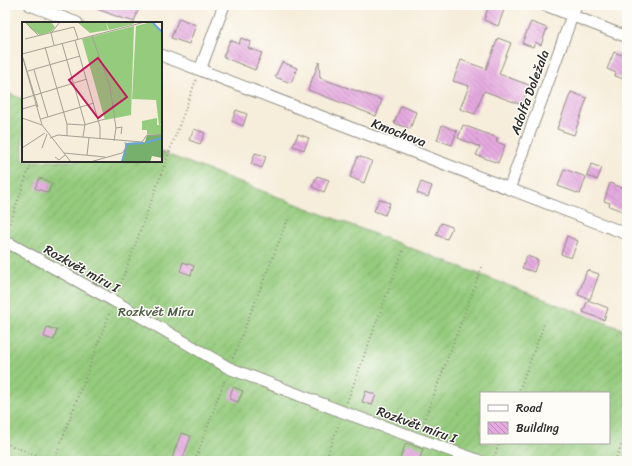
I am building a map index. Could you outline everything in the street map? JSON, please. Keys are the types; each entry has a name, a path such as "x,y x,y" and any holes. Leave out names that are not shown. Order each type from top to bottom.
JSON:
{"street":[{"path":"30,5 73,22"},
{"path":"200,70 224,5"},
{"path":"545,5 574,10 627,37"},
{"name":"Adolfa Doležala","path":"509,189 574,10"},
{"name":"Kmochova","path":"162,55 627,234"},
{"name":"Rozkvět míru I","path":"5,241 114,301 229,368 343,412 480,461"}],"path":[{"path":"170,154 200,70"},
{"path":"5,236 32,162"},
{"path":"195,461 229,368 289,216"},
{"path":"325,461 404,248"},
{"path":"418,439 483,264"},
{"path":"518,392 545,322"},
{"path":"615,461 627,430"},
{"path":"5,443 51,461"},
{"path":"493,461 499,444"}],"green space":[{"name":"Rozkvět Míru","path":"5,92 22,99 22,162 162,162 162,152 627,331 627,461 5,461"}],"building":[{"path":"87,5 140,5 134,22"},
{"path":"489,5 504,10 498,26 484,20"},
{"path":"179,18 196,25 189,44 171,38"},
{"path":"531,22 547,28 541,45 535,42 533,47 522,43"},
{"path":"241,38 251,42 248,48 262,53 255,70 223,57 230,40 239,44"},
{"path":"498,38 511,43 499,74 529,85 522,105 484,91 475,114 460,109 469,86 453,81 461,60 486,69"},
{"path":"614,52 627,57 627,80 615,76 616,73 607,69"},
{"path":"282,62 297,68 291,83 275,77"},
{"path":"319,62 320,78 382,100 376,116 308,90"},
{"path":"571,92 587,98 574,135 557,129"},
{"path":"401,106 416,112 410,129 394,123"},
{"path":"236,110 247,114 243,126 232,121"},
{"path":"442,125 457,131 452,145 437,140"},
{"path":"463,125 498,138 496,142 505,145 498,163 476,155 480,147 458,138"},
{"path":"194,129 205,133 200,144 189,140"},
{"path":"298,134 309,138 304,150 293,146"},
{"path":"255,153 266,156 262,168 251,164"},
{"path":"358,156 372,161 364,183 350,177"},
{"path":"591,164 602,168 597,180 587,176"},
{"path":"564,169 586,177 580,194 558,186"},
{"path":"317,176 329,180 324,192 312,187"},
{"path":"39,178 52,183 48,193 35,188"},
{"path":"421,182 432,186 428,197 417,193"},
{"path":"610,183 627,190 627,213 609,206 610,203 604,201"},
{"path":"379,199 390,203 385,215 374,211"},
{"path":"441,223 452,227 447,239 436,235"},
{"path":"567,236 578,241 571,258 561,254"},
{"path":"527,256 538,260 534,272 522,268"},
{"path":"183,262 194,266 191,275 180,271"},
{"path":"587,270 599,274 590,299 578,295"},
{"path":"588,300 608,308 604,320 583,312"},
{"path":"47,327 57,330 54,340 44,337"},
{"path":"233,387 243,391 238,402 229,399"},
{"path":"366,391 376,395 372,405 362,402"},
{"path":"181,433 191,436 182,461 171,461"},
{"path":"406,443 423,449 419,461 399,461"}]}
